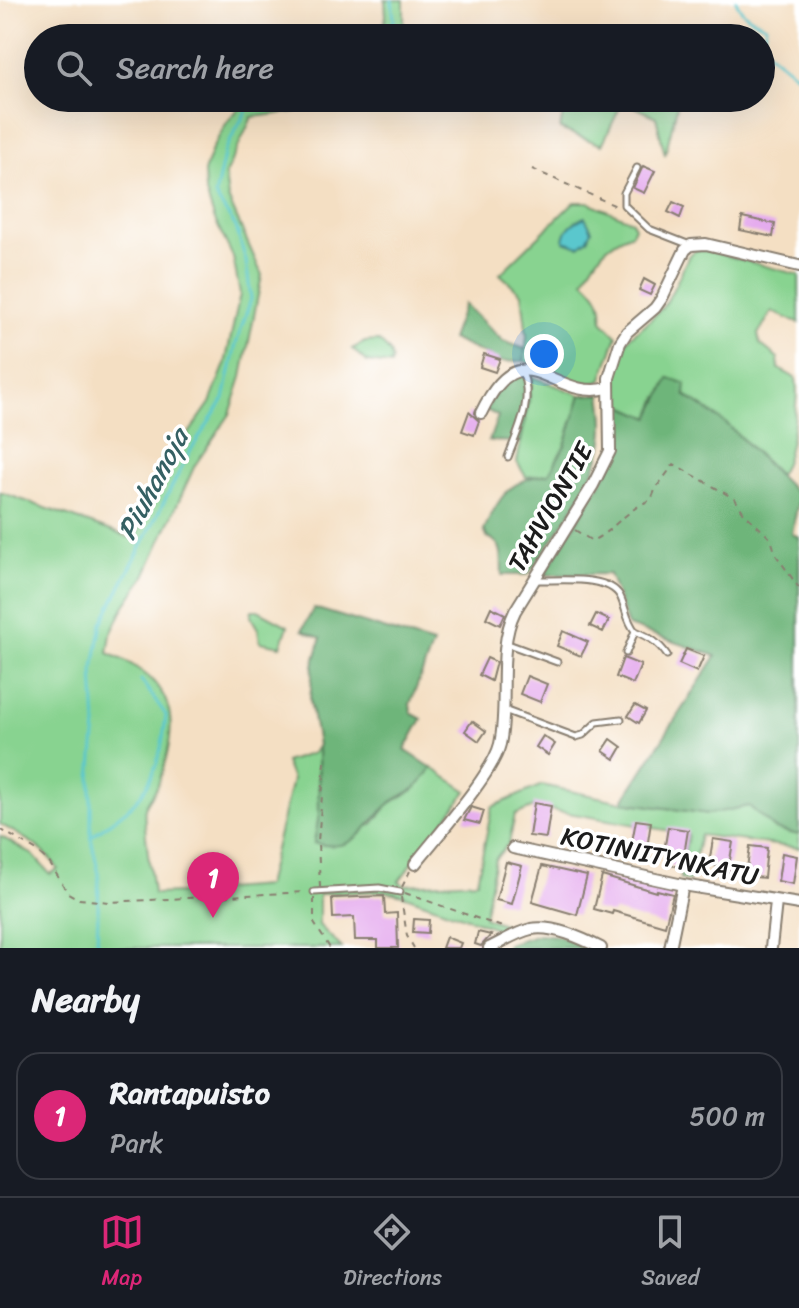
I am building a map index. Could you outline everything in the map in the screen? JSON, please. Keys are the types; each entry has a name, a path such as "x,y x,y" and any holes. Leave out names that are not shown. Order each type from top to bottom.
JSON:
{"street":[{"path":"691,245 706,244 799,266"},
{"name":"TAHVIONTIE","path":"415,864 495,758 501,736 511,619 593,485 610,451 608,388 611,367 620,343 635,324 655,308 685,250 691,245"},
{"path":"481,413 493,388 511,373 522,371 549,376 582,389 598,391 608,388"},
{"name":"KOTINIITYNKATU","path":"513,848 683,885 799,904"},
{"path":"670,948 683,885"},
{"path":"771,948 776,902"},
{"path":"489,948 537,928 577,937 601,948"}],"lane":[{"path":"637,168 624,193 624,205 649,229 691,245"},
{"path":"508,457 527,392 522,371"},
{"path":"533,580 606,584 622,600 627,622 635,631 649,636 660,645 667,655"},
{"path":"626,653 635,631"},
{"path":"507,643 557,662"},
{"path":"503,710 576,737 583,735 597,722 621,719"},
{"path":"317,892 379,888 400,892"}],"path":[{"path":"532,169 619,207 624,205"},
{"path":"568,523 592,541 636,506 651,500 674,464 679,464 693,476 735,499 744,513 771,539 776,555 799,588"},
{"path":"325,762 314,923 330,948"},
{"path":"0,829 37,851 49,862 68,893 79,899 109,902 317,892"},
{"path":"414,948 407,936 400,892 415,864"},
{"path":"400,892 520,933"}],"green space":[{"path":"385,0 404,0 404,24 384,24"},
{"path":"236,112 290,112 252,117 225,175 228,198 262,275 242,377 230,414 195,465 145,576 124,607 111,634 108,653 148,676 168,706 170,742 157,787 144,815 153,894 184,893 191,882 203,882 210,890 266,886 292,780 285,762 313,753 318,745 319,815 314,843 372,825 389,804 416,788 432,768 467,791 399,881 405,885 477,881 492,807 542,785 622,802 709,814 749,805 775,829 799,835 799,848 700,835 690,881 680,879 688,834 534,807 515,815 509,843 495,859 484,917 503,924 504,931 384,891 319,894 319,925 342,948 0,948 0,836 33,855 50,874 58,869 39,849 0,824 0,492 134,539 176,452 210,403 225,364 240,294 233,257 214,218 205,190 204,172 227,122"},
{"path":"563,112 618,112 602,145 560,129"},
{"path":"646,112 676,112 665,155 656,117"},
{"path":"574,202 588,202 632,221 635,227 632,233 603,251 584,280 599,298 602,321 617,336 601,381 592,383 562,378 524,361 527,336 522,294 500,274"},
{"path":"696,250 799,275 799,323 772,312 758,334 760,344 778,358 779,369 796,379 793,427 779,475 727,424 685,395 658,397 650,418 614,402 617,368 626,342 663,306 689,255"},
{"path":"464,304 503,341 525,349 524,361 502,362 451,339"},
{"path":"378,341 390,354 391,365 367,362 352,349 365,342"},
{"path":"518,375 533,377 521,442 489,441 498,416 486,410 499,387"},
{"path":"533,377 581,395 565,445 549,474 526,477 517,462"},
{"path":"669,378 686,384 685,395 727,424 799,496 792,534 799,537 799,835 775,829 749,806 709,814 622,802 716,656 628,626 609,574 544,575 612,464 618,434 614,402 650,418"},
{"path":"601,394 604,436 589,480 528,575 502,575 499,547 484,530 495,508 515,485 549,474 565,445 581,395"},
{"path":"314,608 433,644 410,704 411,713 422,719 405,750 432,768 418,786 391,802 357,837 349,842 328,846 314,843 319,815 318,745 310,700 313,666 321,638 302,630"},
{"path":"252,610 258,610 288,626 281,646 260,642 258,629 251,617"},
{"path":"539,934 559,936 587,948 506,948 507,944"}],"water":[{"path":"585,217 592,230 588,239 579,246 564,241 570,226"}],"building":[{"path":"643,166 655,171 644,193 633,188"},
{"path":"673,202 684,207 680,218 668,212"},
{"path":"742,217 775,224 773,237 740,230"},
{"path":"644,279 655,285 650,295 639,290"},
{"path":"484,354 500,359 495,372 480,367"},
{"path":"469,412 479,421 474,435 462,431"},
{"path":"491,607 505,614 500,625 486,618"},
{"path":"596,614 609,620 603,632 590,626"},
{"path":"563,631 588,642 581,656 557,646"},
{"path":"686,649 704,656 697,672 679,664"},
{"path":"487,658 496,662 491,681 479,675"},
{"path":"623,658 641,665 633,684 616,677"},
{"path":"527,676 547,684 540,702 520,694"},
{"path":"635,705 646,711 639,723 628,716"},
{"path":"472,721 486,731 479,741 465,731"},
{"path":"543,736 555,744 548,755 536,747"},
{"path":"611,739 622,747 615,759 603,751"},
{"path":"534,803 551,806 546,838 529,836"},
{"path":"471,807 484,811 480,824 464,820"},
{"path":"636,820 651,822 646,855 630,853"},
{"path":"668,827 688,830 682,867 670,865 672,853 664,851"},
{"path":"713,839 733,842 727,878 715,876 717,866 709,864"},
{"path":"750,846 767,848 764,878 746,876"},
{"path":"782,853 797,856 793,884 778,881"},
{"path":"506,862 522,866 512,904 496,900"},
{"path":"542,866 587,876 577,915 532,902"},
{"path":"602,876 673,894 665,926 613,911 612,914 594,909"},
{"path":"384,896 385,914 397,913 398,948 378,948 378,940 355,940 354,917 333,918 332,898"},
{"path":"414,919 429,920 428,933 413,932"},
{"path":"478,932 491,935 481,946 475,944"},
{"path":"446,937 461,943 459,948 442,948"}],"waterway":[{"name":"Piuhanoja","path":"392,0 392,24"},
{"path":"736,0 744,13 762,24"},
{"path":"775,58 799,77"},
{"name":"Piuhanoja","path":"97,948 99,874 91,838 91,778 96,725 93,672 102,623 189,453 224,399 236,344 251,299 246,261 236,227 215,196 225,150 246,112"},
{"path":"93,836 141,795 157,762 166,715 141,680"}],"place":[{"name":"Rantapuisto","path":"213,918"}]}
